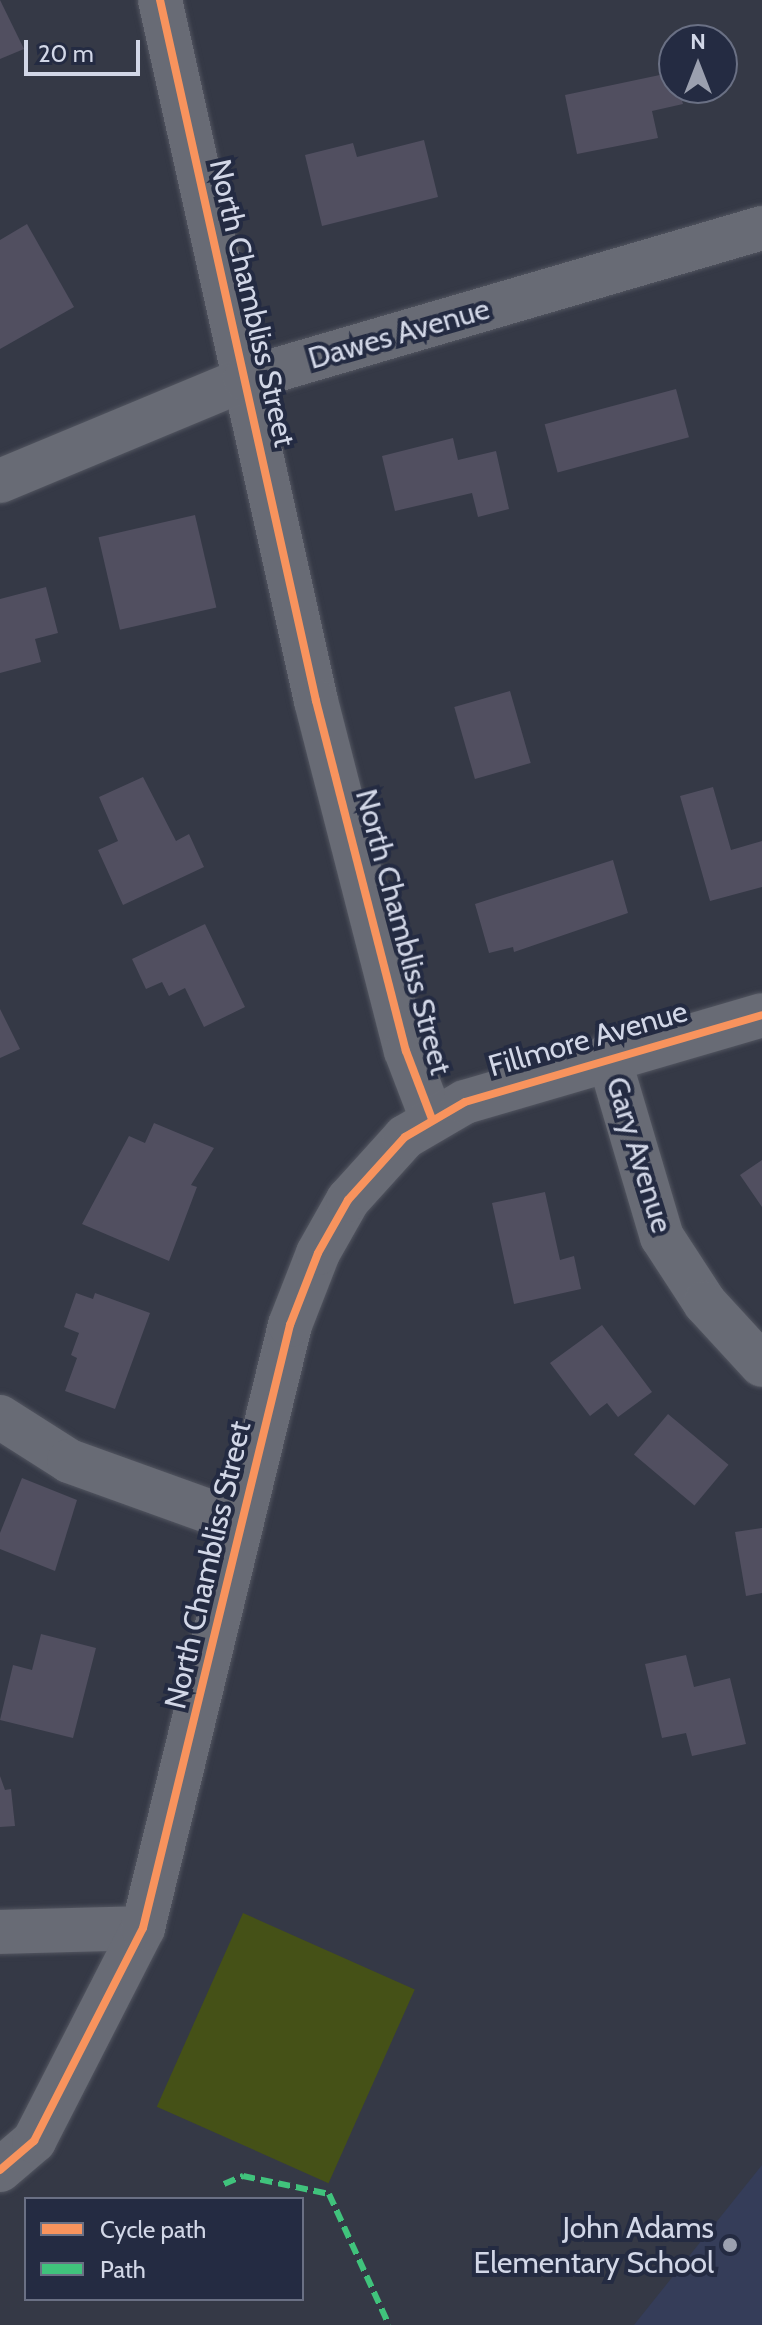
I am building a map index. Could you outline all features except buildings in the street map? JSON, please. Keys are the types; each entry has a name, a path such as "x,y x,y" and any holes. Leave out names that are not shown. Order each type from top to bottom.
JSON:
{"street":[{"name":"North Chambliss Street","path":"0,2170 34,2141 143,1928 290,1325 318,1253 362,1181 432,1119 406,1051 316,701 160,0"},
{"name":"Dawes Avenue","path":"0,481 245,379 762,228"},
{"name":"Fillmore Avenue","path":"432,1119 499,1088 608,1055 762,1015"},
{"name":"Gary Avenue","path":"608,1055 662,1237 705,1303 762,1365"},
{"path":"0,1417 69,1461 241,1523"},
{"path":"0,1932 143,1928"}],"shaded area":[{"name":"John Adams Elementary School","path":"762,2165 762,2325 634,2325"}],"green space":[{"path":"243,1913 415,1989 329,2183 157,2107"}],"marked path":[{"path":"224,2184 243,2176 329,2194 389,2325"}],"cycle path":[{"path":"160,0 316,701 406,1051 432,1119"},
{"path":"0,2170 34,2141 143,1928 290,1325 318,1253 348,1200 405,1137 465,1102 762,1015"}],"place":[{"name":"John Adams Elementary School","path":"730,2245"}]}
